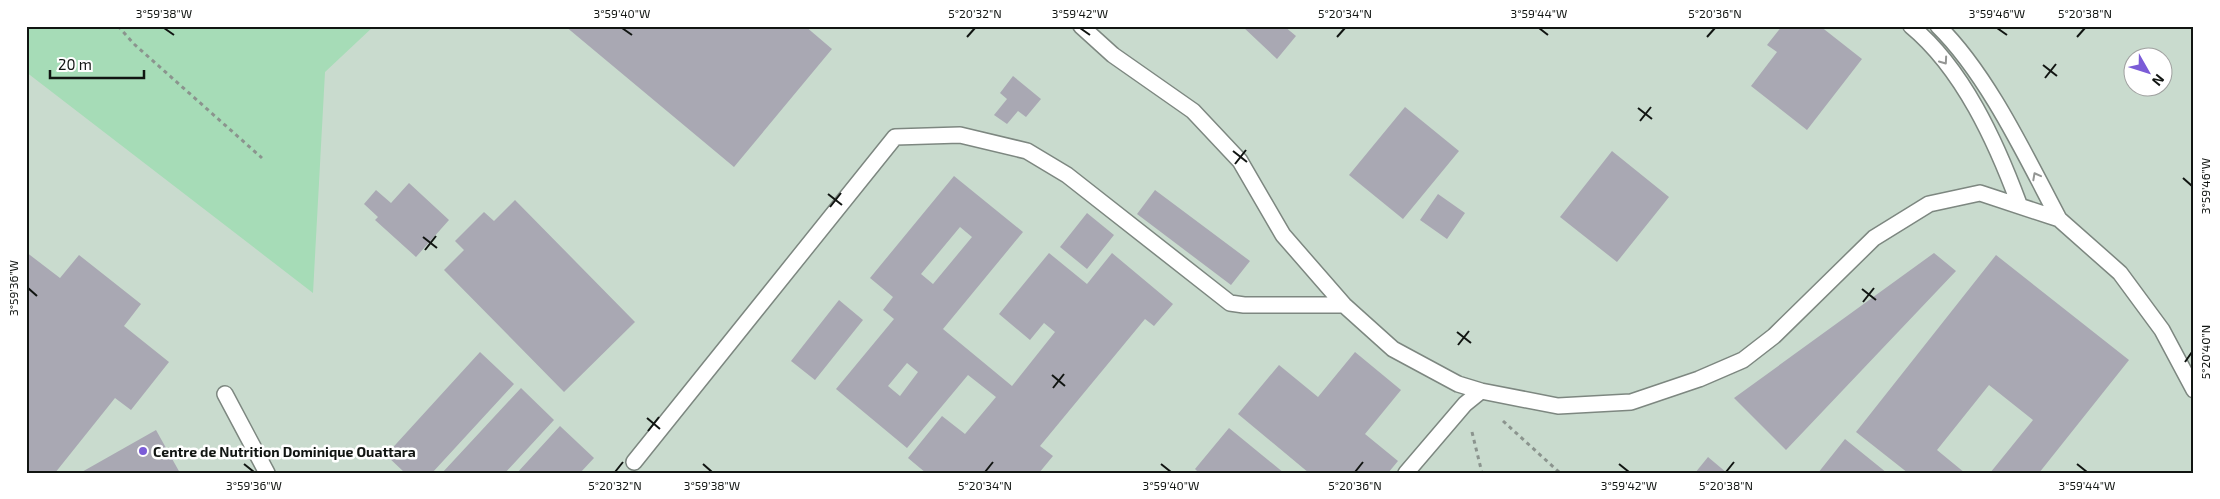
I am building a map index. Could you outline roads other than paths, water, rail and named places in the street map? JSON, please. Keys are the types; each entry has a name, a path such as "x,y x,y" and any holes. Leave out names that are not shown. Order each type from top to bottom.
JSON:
{"lane":[{"path":"1081,26 1113,55 1193,111 1240,161 1283,234 1344,306 1393,349 1458,384 1474,397 1558,406 1631,402 1699,380 1743,360 1774,336 1874,238 1929,204 1980,193 2019,204 2059,219"},
{"path":"1911,26 1932,43 1959,82 1998,150 2019,204"},
{"path":"1938,26 1955,42 2008,122 2059,219 2120,273 2162,330 2194,390"},
{"path":"634,462 896,138 960,135 1027,152 1067,174 1230,302 1244,305 1344,306"},
{"path":"225,394 267,473"},
{"path":"1406,473 1474,397"}],"place":[{"name":"Centre de Nutrition Dominique Ouattara","path":"143,451"}]}
